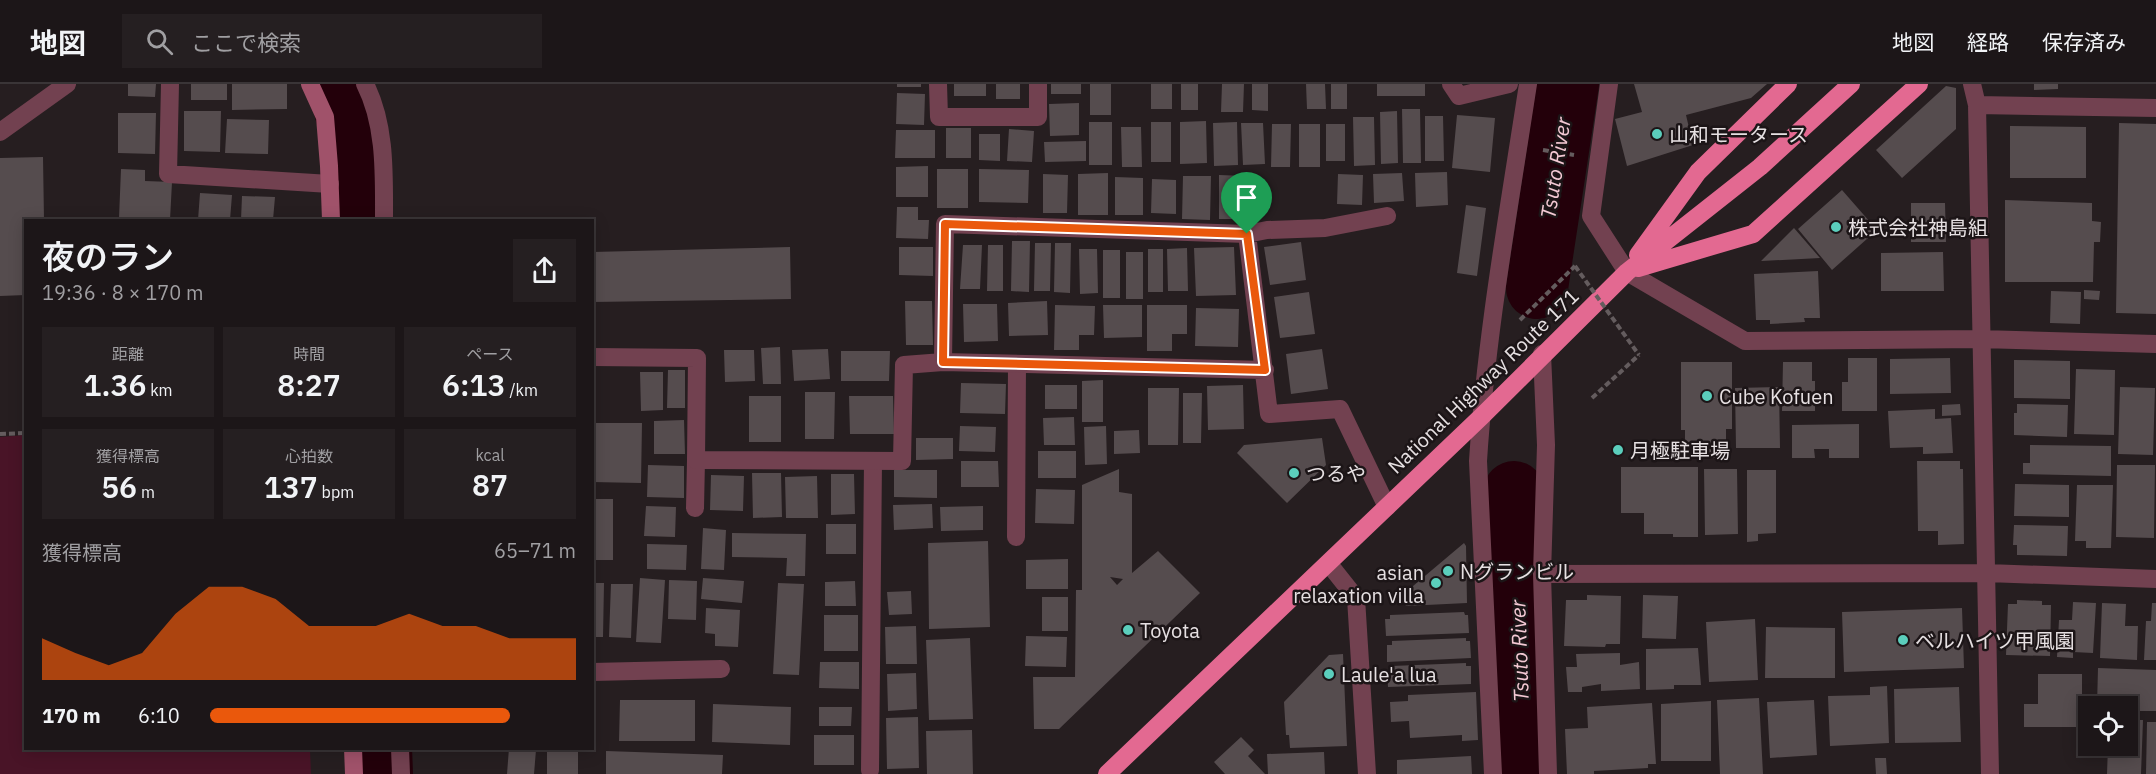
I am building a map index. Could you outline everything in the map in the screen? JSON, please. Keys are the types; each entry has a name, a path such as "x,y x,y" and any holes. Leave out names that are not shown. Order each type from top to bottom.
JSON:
{"highway":[{"path":"1627,272 1698,172 1788,84"},
{"name":"National Highway Route 171","path":"1107,774 1329,564 1627,272 1760,168 1851,84"},
{"path":"1627,272 1753,234 1919,84"}],"street":[{"path":"0,132 67,84"},
{"path":"170,84 168,174 330,184"},
{"path":"310,84 325,117 331,219"},
{"path":"365,84 374,103 383,156 384,219"},
{"path":"938,84 939,117 1038,117 1038,84"},
{"path":"1451,84 1459,96 1509,84"},
{"path":"1493,774 1479,480 1481,417 1495,301 1528,84"},
{"path":"1609,84 1591,216 1627,272 1744,341 1980,339 2156,344"},
{"path":"1972,84 1977,105 1990,774"},
{"path":"1977,105 2156,108"},
{"path":"943,362 945,224 1247,234 1267,230 1325,228 1387,216"},
{"path":"1247,234 1269,414 1340,409 1387,507"},
{"path":"1542,354 1546,445 1542,574 1548,774"},
{"path":"594,357 697,358 695,508"},
{"path":"696,460 902,461 904,365 943,362 1265,370"},
{"path":"1016,537 1017,364"},
{"path":"870,771 873,461"},
{"path":"1329,564 1356,598 1367,774"},
{"path":"1542,574 1987,573 2156,579"},
{"path":"594,672 721,669"},
{"path":"353,750 354,774"},
{"path":"400,750 401,774"}],"path":[{"path":"1540,149 1576,155"},
{"path":"1514,326 1575,266 1639,356 1592,398"},
{"path":"0,434 24,433"}],"shaded area":[{"path":"24,435 24,750 310,750 311,774 0,774 0,437"}],"building":[{"path":"128,84 156,84 155,97 128,96"},
{"path":"191,84 227,84 227,100 191,100"},
{"path":"232,84 287,84 287,109 232,110"},
{"path":"897,84 921,84 921,87 897,87"},
{"path":"954,84 986,84 986,96 954,96"},
{"path":"996,84 1020,84 1020,99 996,99"},
{"path":"1051,84 1081,84 1081,94 1051,94"},
{"path":"1090,84 1111,84 1111,115 1090,115"},
{"path":"1151,84 1172,84 1172,109 1151,109"},
{"path":"1181,84 1198,84 1198,110 1181,110"},
{"path":"1222,84 1244,84 1243,112 1221,112"},
{"path":"1252,84 1268,84 1268,111 1252,110"},
{"path":"1306,84 1325,84 1326,109 1307,109"},
{"path":"1331,84 1347,84 1347,109 1331,109"},
{"path":"1377,84 1425,84 1425,96 1377,96"},
{"path":"1634,84 1767,84 1751,98 1686,115 1693,145 1627,166 1615,119 1642,112"},
{"path":"2034,84 2058,84 2058,89 2034,90"},
{"path":"1946,86 1956,88 1956,129 1902,178 1876,150"},
{"path":"897,93 925,94 924,125 896,124"},
{"path":"1079,103 1079,135 1050,136 1049,104"},
{"path":"1402,109 1420,109 1421,163 1403,163"},
{"path":"184,111 221,111 220,152 184,151"},
{"path":"1397,111 1398,163 1381,164 1380,112"},
{"path":"118,113 156,113 155,154 118,153"},
{"path":"1457,115 1495,118 1490,172 1452,168"},
{"path":"1425,116 1443,116 1444,161 1425,161"},
{"path":"1353,117 1374,117 1375,165 1354,166"},
{"path":"227,119 269,120 268,154 225,153"},
{"path":"1206,121 1207,163 1180,164 1180,122"},
{"path":"1089,122 1112,122 1112,165 1089,165"},
{"path":"1151,122 1171,122 1171,162 1151,162"},
{"path":"1237,122 1238,165 1214,166 1213,123"},
{"path":"1241,123 1263,123 1265,164 1243,165"},
{"path":"2119,123 2156,124 2156,314 2116,313"},
{"path":"1272,124 1291,124 1290,167 1271,167"},
{"path":"1299,124 1320,124 1320,167 1299,167"},
{"path":"1326,124 1345,124 1345,161 1326,161"},
{"path":"2010,126 2086,127 2086,178 2010,178"},
{"path":"1121,127 1141,127 1142,167 1122,167"},
{"path":"946,128 971,128 971,158 946,158"},
{"path":"1009,129 1034,131 1032,162 1007,161"},
{"path":"896,130 935,130 935,158 895,158"},
{"path":"979,134 1000,134 1000,161 979,160"},
{"path":"1086,141 1086,161 1045,162 1044,142"},
{"path":"43,157 44,219 24,219 24,295 0,296 0,158"},
{"path":"928,166 928,197 896,197 896,167"},
{"path":"121,169 145,170 145,181 172,182 170,219 119,218"},
{"path":"937,169 968,169 968,208 937,208"},
{"path":"979,169 1029,170 1028,203 979,202"},
{"path":"1447,172 1448,205 1416,207 1415,173"},
{"path":"1108,173 1108,215 1078,215 1078,174"},
{"path":"1402,173 1404,201 1374,203 1373,174"},
{"path":"1043,174 1068,175 1067,213 1043,213"},
{"path":"1338,174 1363,175 1362,205 1337,204"},
{"path":"1219,175 1246,176 1246,219 1219,219"},
{"path":"1183,176 1211,176 1210,220 1182,219"},
{"path":"1115,177 1143,178 1143,215 1115,215"},
{"path":"1152,179 1176,180 1176,214 1151,213"},
{"path":"1842,190 1877,230 1832,270 1798,229"},
{"path":"200,193 232,195 230,219 198,219"},
{"path":"242,196 275,197 273,219 241,219"},
{"path":"2005,200 2092,203 2092,221 2101,222 2100,242 2094,242 2093,282 2005,282"},
{"path":"1911,203 1945,203 1946,242 1911,242"},
{"path":"1466,205 1486,208 1477,276 1457,273"},
{"path":"897,207 918,207 918,220 929,220 928,239 896,238"},
{"path":"1794,228 1820,258 1761,261"},
{"path":"1012,241 1030,241 1029,292 1011,291"},
{"path":"1301,242 1306,280 1270,285 1264,247"},
{"path":"1035,243 1051,243 1050,291 1034,291"},
{"path":"1055,243 1071,243 1070,293 1054,292"},
{"path":"963,245 982,245 980,289 960,289"},
{"path":"988,245 1003,245 1003,291 987,291"},
{"path":"790,247 791,299 594,302 594,252"},
{"path":"899,247 933,247 933,276 899,275"},
{"path":"1234,247 1236,295 1196,296 1194,248"},
{"path":"1187,248 1188,291 1168,291 1167,249"},
{"path":"1079,249 1097,249 1098,293 1080,294"},
{"path":"1148,249 1163,249 1163,292 1148,292"},
{"path":"1103,250 1120,250 1120,298 1103,298"},
{"path":"1126,252 1143,252 1143,299 1126,299"},
{"path":"1943,252 1944,291 1881,291 1881,253"},
{"path":"1818,271 1820,318 1804,318 1805,322 1770,324 1770,320 1756,320 1754,274"},
{"path":"2084,290 2100,291 2099,300 2084,299"},
{"path":"2051,291 2081,292 2080,324 2050,323"},
{"path":"1309,292 1315,334 1280,338 1274,297"},
{"path":"905,301 932,301 933,345 906,345"},
{"path":"1047,301 1048,335 1009,336 1008,303"},
{"path":"963,304 997,304 998,341 964,342"},
{"path":"1055,305 1095,306 1094,335 1079,335 1079,350 1054,350"},
{"path":"1103,305 1142,305 1142,337 1104,338"},
{"path":"1147,305 1187,305 1187,334 1172,334 1172,351 1147,351"},
{"path":"1196,308 1239,309 1238,347 1195,346"},
{"path":"780,347 781,384 763,384 761,348"},
{"path":"828,349 830,379 794,381 792,350"},
{"path":"1322,349 1328,389 1291,394 1286,354"},
{"path":"724,350 754,350 755,381 725,382"},
{"path":"841,351 890,351 889,381 841,381"},
{"path":"1848,358 1877,358 1877,411 1842,411 1842,382 1848,382"},
{"path":"1950,358 1951,393 1890,394 1890,359"},
{"path":"2014,360 2070,361 2070,399 2014,398"},
{"name":"Cube Kofuen","path":"1681,362 1732,362 1732,429 1726,429 1726,446 1720,446 1720,458 1692,458 1692,446 1685,446 1685,430 1681,430"},
{"path":"1783,362 1812,362 1812,381 1815,381 1815,411 1782,411"},
{"path":"2076,369 2115,370 2114,435 2074,434"},
{"path":"668,370 685,370 685,408 667,408"},
{"path":"640,372 663,372 663,410 641,411"},
{"path":"1103,380 1103,422 1082,422 1082,381"},
{"path":"961,383 1006,384 1005,414 960,413"},
{"path":"1045,385 1077,385 1077,409 1045,409"},
{"path":"1243,385 1244,429 1208,430 1207,386"},
{"path":"1779,387 1780,448 1736,448 1735,388"},
{"path":"2120,387 2155,388 2153,455 2118,454"},
{"path":"1148,388 1179,388 1178,445 1148,445"},
{"path":"805,392 835,392 834,439 805,439"},
{"path":"1183,393 1202,393 1201,443 1183,443"},
{"path":"749,396 781,396 781,442 749,442"},
{"path":"849,396 893,396 894,434 850,434"},
{"path":"1960,404 1961,415 1942,416 1942,405"},
{"path":"2017,404 2068,405 2067,437 2014,435 2014,413 2017,413"},
{"path":"1935,409 1935,419 1951,418 1953,453 1923,454 1923,447 1890,448 1888,411"},
{"path":"1074,417 1075,445 1044,445 1043,418"},
{"path":"684,420 685,454 654,454 654,421"},
{"path":"594,423 642,423 641,483 594,482"},
{"path":"1859,424 1859,458 1829,458 1829,449 1814,449 1815,458 1792,458 1792,425"},
{"path":"960,426 996,427 995,452 959,451"},
{"path":"1106,426 1107,464 1085,465 1084,427"},
{"path":"1139,430 1140,453 1114,454 1114,431"},
{"path":"916,438 953,438 953,459 916,460"},
{"path":"1322,438 1326,465 1287,503 1237,453 1244,445"},
{"path":"2030,445 2111,446 2111,476 2023,474 2023,463 2030,463"},
{"path":"1038,451 1076,451 1076,478 1038,478"},
{"path":"961,461 998,461 999,487 961,487"},
{"path":"1917,461 1960,461 1960,469 1963,469 1964,544 1938,545 1938,531 1918,531"},
{"path":"648,465 684,466 684,498 647,497"},
{"path":"2117,465 2155,465 2154,538 2116,537"},
{"path":"1621,467 1698,467 1698,537 1644,534 1644,513 1621,513"},
{"path":"1119,469 1119,492 1132,494 1132,573 1158,551 1200,593 1059,729 1034,729 1033,677 1075,677 1076,590 1082,590 1082,485","holes":["1110,577 1123,579 1117,585"]},
{"path":"1704,469 1737,469 1738,534 1705,535"},
{"path":"894,470 937,470 937,498 894,497"},
{"path":"1747,470 1776,470 1776,533 1758,534 1758,541 1747,542"},
{"path":"752,473 781,473 782,517 753,518"},
{"path":"831,474 854,474 855,514 831,515"},
{"path":"711,475 744,476 743,511 710,510"},
{"path":"817,476 818,518 786,518 785,477"},
{"path":"2015,484 2069,485 2069,517 2014,516"},
{"path":"2077,485 2113,485 2111,548 2086,548 2086,541 2075,541"},
{"path":"1036,489 1075,490 1074,524 1035,523"},
{"path":"594,499 613,499 613,560 594,560"},
{"path":"932,504 933,528 894,530 893,505"},
{"path":"646,506 676,507 675,537 644,536"},
{"path":"983,506 983,530 941,531 940,507"},
{"path":"826,524 856,524 856,554 826,554"},
{"path":"2014,525 2068,526 2067,556 2017,555 2017,545 2013,545"},
{"path":"703,528 726,530 724,570 701,569"},
{"path":"732,533 806,534 805,576 786,576 787,558 732,557"},
{"path":"988,541 990,627 929,629 928,543"},
{"name":"Nグランビル","path":"1464,543 1466,546 1467,603 1406,606 1400,597"},
{"path":"647,544 687,545 686,570 647,569"},
{"path":"1068,559 1068,589 1026,589 1026,560"},
{"path":"640,578 665,580 661,643 636,642"},
{"path":"703,578 744,581 742,603 701,599"},
{"path":"669,580 697,581 696,620 668,619"},
{"path":"855,581 856,606 825,606 825,582"},
{"path":"594,583 604,583 603,637 594,637"},
{"path":"778,583 804,584 799,675 773,674"},
{"path":"611,584 633,584 631,638 609,637"},
{"path":"911,591 912,614 889,615 887,592"},
{"path":"1587,595 1621,596 1620,644 1606,644 1605,647 1564,646 1566,600 1587,600"},
{"path":"1643,595 1678,596 1676,639 1642,638"},
{"path":"1042,597 1068,597 1068,631 1042,631"},
{"path":"2017,600 2042,601 2042,605 2051,605 2050,656 2006,655 2008,604 2017,604"},
{"path":"2073,602 2096,603 2093,653 2073,652 2073,658 2057,657 2059,620 2072,620"},
{"path":"2102,603 2126,604 2125,626 2138,626 2137,660 2100,658"},
{"path":"2152,603 2156,603 2156,660 2144,660 2146,621 2151,621"},
{"path":"706,608 740,610 738,647 715,646 715,634 705,633"},
{"name":"ベルハイツ甲風園","path":"1962,608 1964,668 1844,672 1842,612"},
{"path":"1464,612 1468,615 1469,633 1386,636 1385,619 1390,619 1390,615"},
{"path":"824,615 858,615 858,651 824,651"},
{"path":"1755,619 1758,680 1709,682 1706,622"},
{"path":"916,626 917,664 886,664 885,627"},
{"path":"1766,627 1835,628 1835,678 1765,678"},
{"path":"1026,636 1067,637 1066,667 1025,666"},
{"path":"970,638 973,719 929,720 926,640"},
{"path":"1466,638 1466,641 1470,641 1471,658 1387,662 1387,645 1392,645 1392,641"},
{"path":"1698,648 1701,685 1674,685 1674,689 1646,690 1646,649"},
{"path":"1620,653 1620,665 1639,662 1640,689 1601,691 1601,684 1582,687 1582,692 1568,692 1566,667 1577,667 1576,654"},
{"path":"1343,654 1347,746 1290,748 1289,735 1286,735 1284,702 1329,655"},
{"path":"820,662 859,662 859,689 819,688"},
{"path":"1466,663 1466,666 1471,666 1471,684 1388,687 1387,670 1392,670 1392,666"},
{"path":"2098,668 2156,670 2156,711 2138,711 2138,696 2097,696"},
{"path":"916,673 917,709 888,711 887,674"},
{"path":"2038,674 2082,674 2082,696 2078,696 2078,727 2024,727 2024,704 2038,704"},
{"path":"1887,686 1889,743 1830,746 1828,696 1870,695 1870,687"},
{"path":"1959,687 1961,742 1895,743 1894,689"},
{"path":"1476,692 1478,740 1462,741 1462,735 1410,738 1409,721 1391,722 1390,702 1408,701 1408,695"},
{"path":"1759,698 1763,774 1720,774 1717,700"},
{"path":"620,700 695,700 695,741 619,741"},
{"path":"1814,700 1817,755 1770,758 1767,702"},
{"path":"1711,701 1711,761 1661,761 1661,704"},
{"path":"1652,703 1656,764 1648,764 1648,768 1594,771 1594,774 1567,774 1565,729 1588,728 1587,707"},
{"path":"713,704 791,707 790,745 712,742"},
{"path":"819,707 852,707 851,726 819,726"},
{"path":"918,717 919,768 887,769 886,718"},
{"path":"2138,720 2143,720 2141,774 2107,774 2108,756 2138,756"},
{"path":"2147,722 2156,722 2156,774 2146,774"},
{"path":"972,730 973,774 927,774 926,731"},
{"path":"814,735 854,735 854,765 814,765"},
{"path":"1241,737 1254,750 1248,756 1265,774 1225,774 1214,762"},
{"path":"509,750 536,750 534,774 507,774"},
{"path":"547,750 578,750 578,774 547,774"},
{"path":"606,751 723,755 722,774 606,774"},
{"path":"1324,752 1325,774 1268,774 1267,754"},
{"path":"1471,756 1472,774 1397,774 1397,760"},
{"path":"1875,758 1886,758 1887,774 1876,774"}],"waterway":[{"path":"338,84 357,154 360,219"},
{"name":"Tsuto River","path":"1537,288 1568,84"},
{"name":"Tsuto River","path":"1514,492 1513,564 1524,774"},
{"path":"381,750 382,774"}],"place":[{"name":"山和モータース","path":"1657,134"},
{"name":"株式会社神島組","path":"1836,227"},
{"name":"Cube Kofuen","path":"1707,396"},
{"name":"月極駐車場","path":"1618,450"},
{"name":"つるや","path":"1294,473"},
{"name":"Nグランビル","path":"1448,571"},
{"name":"asian relaxation villa","path":"1436,583"},
{"name":"Toyota","path":"1128,630"},
{"name":"ベルハイツ甲風園","path":"1903,640"},
{"name":"Laule'a lua","path":"1329,674"}],"route":[{"path":"945,224 1247,234 1265,370 943,362 945,224"}]}
